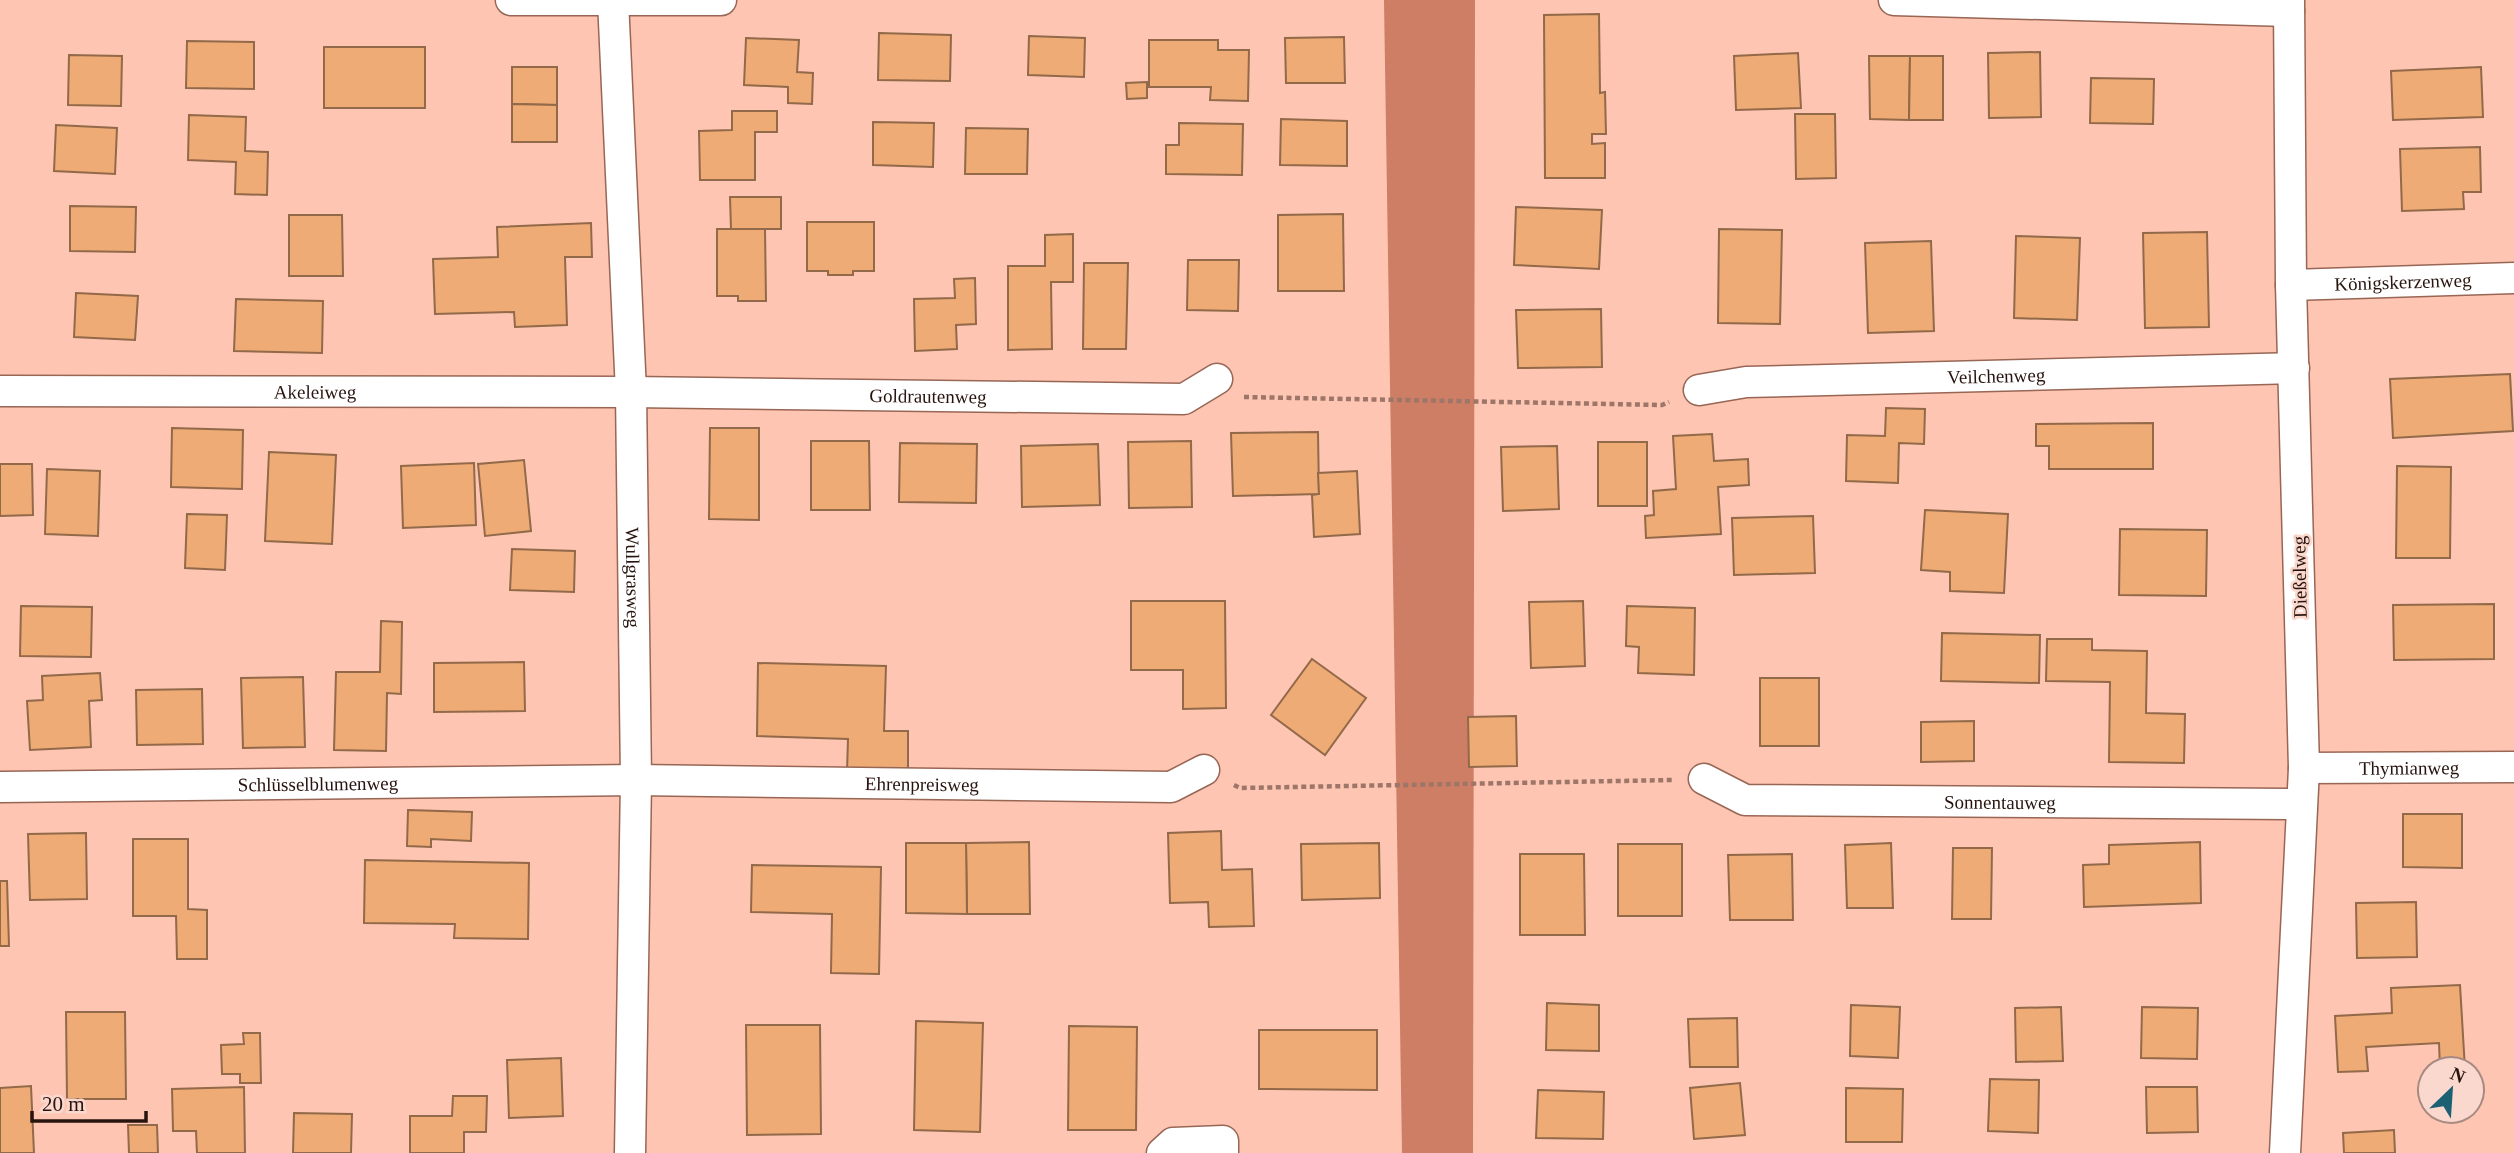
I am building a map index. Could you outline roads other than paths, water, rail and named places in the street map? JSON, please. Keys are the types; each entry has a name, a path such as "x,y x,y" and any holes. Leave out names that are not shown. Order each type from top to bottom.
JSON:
{"street":[{"path":"511,0 721,0"},
{"path":"1894,0 2289,5"},
{"name":"Wullgrasweg","path":"613,1 631,392 636,780 630,1153"},
{"name":"Dießelweg","path":"2285,1153 2304,768 2291,285 2289,5"},
{"name":"Königskerzenweg","path":"2291,285 2514,278"},
{"name":"Veilchenweg","path":"1699,390 1746,382 2294,368"},
{"name":"Goldrautenweg","path":"631,392 1184,399 1217,379"},
{"name":"Akeleiweg","path":"0,391 631,392"},
{"name":"Thymianweg","path":"2304,768 2514,767"},
{"name":"Ehrenpreisweg","path":"636,780 1171,787 1204,770"},
{"name":"Sonnentauweg","path":"1704,779 1745,800 2301,804"},
{"name":"Schlüsselblumenweg","path":"0,787 636,780"},
{"path":"1162,1153 1173,1143 1223,1142 1223,1153"}]}
